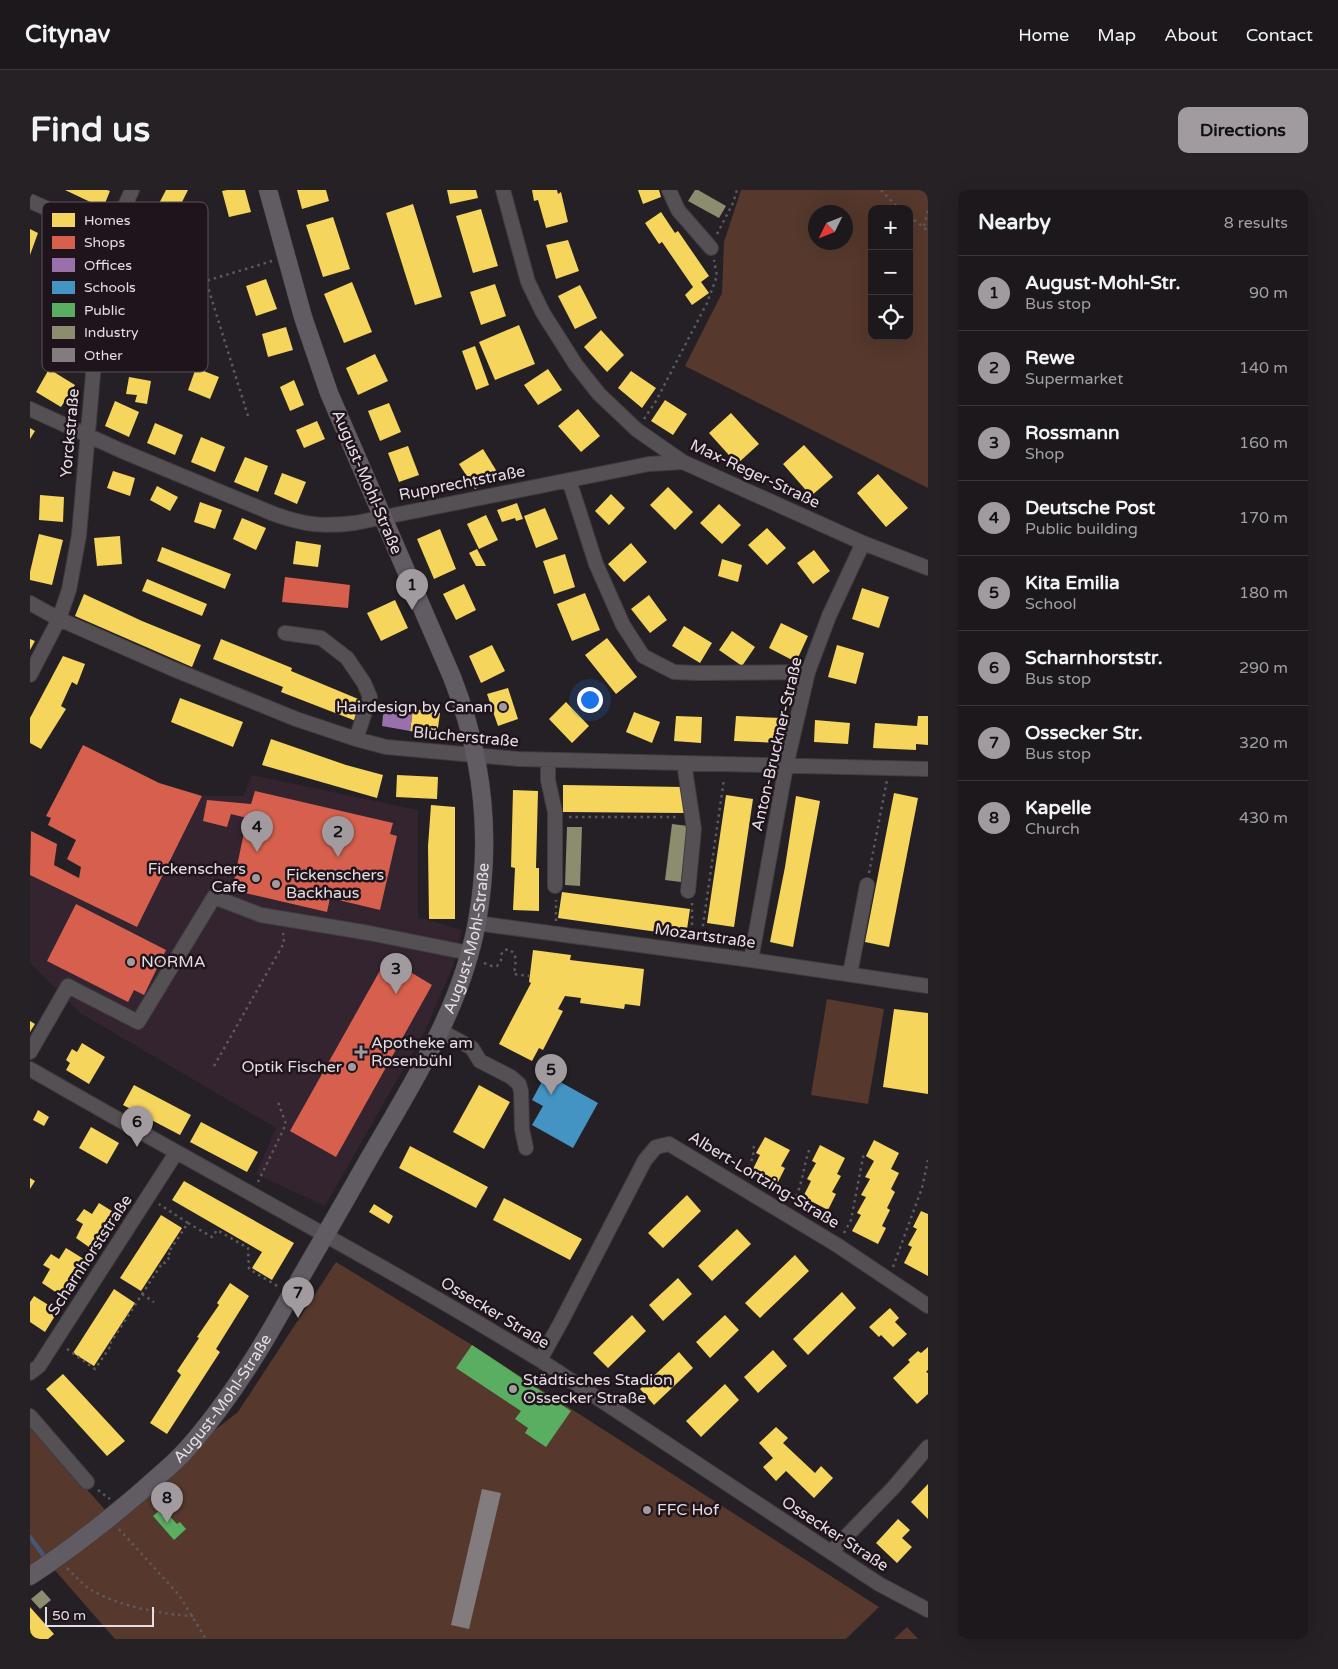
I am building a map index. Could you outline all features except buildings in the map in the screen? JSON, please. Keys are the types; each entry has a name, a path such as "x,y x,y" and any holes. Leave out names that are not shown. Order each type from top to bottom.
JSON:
{"main road":[{"name":"August-Mohl-Straße","path":"34,1573 57,1558 123,1507 186,1450 222,1406 249,1366 292,1294 441,1032 469,956 476,923 483,866 483,798 476,756 460,698 315,357 268,190"}],"street":[{"name":"Yorckstraße","path":"127,202 132,190"},
{"name":"Max-Reger-Straße","path":"503,190 528,282 543,313 576,365 599,394 637,430 683,462 862,543 928,568"},
{"path":"669,190 678,210 710,248"},
{"path":"30,201 42,206"},
{"name":"Yorckstraße","path":"30,675 59,619 70,590 78,535 93,372"},
{"name":"Rupprechtstraße","path":"30,409 87,436 295,522 322,526 336,526 649,464 683,462"},
{"path":"569,480 596,564 623,625 643,656 674,672 697,674 808,672"},
{"name":"Anton-Bruckner-Straße","path":"751,960 786,766 808,672 829,616 862,543"},
{"name":"Blücherstraße","path":"30,603 59,619 296,720 356,739 400,749 548,760 928,769"},
{"path":"285,634 320,638 347,658 370,697 356,739"},
{"path":"548,760 548,780 555,817 555,886"},
{"path":"684,763 694,829 688,891"},
{"path":"850,974 867,885"},
{"path":"30,1052 68,986 138,1022 214,897 261,915 369,933 469,956"},
{"name":"Mozartstraße","path":"476,923 695,952 928,986"},
{"path":"441,1032 472,1048 480,1061 511,1077 518,1084 521,1091 522,1130 526,1148"},
{"name":"Ossecker Straße","path":"30,1069 326,1235 540,1360 878,1584 928,1610"},
{"name":"Albert-Lortzing-Straße","path":"540,1360 645,1160 656,1147 669,1144 838,1245 928,1306"},
{"name":"Scharnhorststraße","path":"30,1373 39,1366 176,1152"},
{"path":"30,1416 86,1482"},
{"path":"831,1552 894,1487 928,1447"}],"path":[{"path":"637,430 656,401 707,303 717,276 710,248 733,203 737,190"},
{"path":"881,190 895,205"},
{"path":"924,226 928,210"},
{"path":"913,219 928,231"},
{"path":"208,279 286,258"},
{"path":"208,286 248,416"},
{"path":"695,952 726,764"},
{"path":"867,885 889,768"},
{"path":"555,817 692,817"},
{"path":"555,886 557,912 555,934"},
{"path":"688,891 692,901 695,952"},
{"path":"214,1066 284,943 282,918"},
{"path":"469,956 492,966 497,966 501,960 502,952 508,949 514,953 516,960 514,974 529,976"},
{"path":"252,1194 286,1124 278,1102"},
{"path":"738,1185 748,1170 753,1156 754,1144"},
{"path":"785,1213 797,1196 810,1148"},
{"path":"838,1245 851,1220 864,1152"},
{"path":"887,1278 895,1265 922,1188 928,1160"},
{"path":"148,1197 212,1237 216,1230 248,1248 249,1269 292,1294"},
{"path":"55,1341 95,1369 163,1262 165,1263 171,1255 168,1253 188,1223"},
{"path":"142,1294 154,1302"},
{"path":"86,1482 123,1507"},
{"path":"109,1519 179,1594 206,1639"},
{"path":"57,1558 79,1581 92,1591 108,1598 170,1615 193,1616"}],"shaded area":[{"path":"741,190 928,190 928,488 685,366 722,293 724,242"},
{"path":"252,775 418,810 418,917 462,930 453,966 426,1029 325,1206 256,1174 276,1128 80,1013 30,963 30,875 137,927 202,796 243,796"},
{"path":"827,999 884,1009 868,1104 811,1095"},
{"name":"Städtisches Stadion Ossecker Straße","path":"336,1262 472,1345 879,1607 846,1639 115,1639 45,1559 30,1567 30,1426 108,1513 238,1412"},
{"path":"907,1627 918,1639 894,1639"}],"waterway":[{"path":"30,1537 44,1556"}],"place":[{"name":"August-Mohl-Str.","path":"412,610"},
{"name":"Hairdesign by Canan","path":"503,707"},
{"name":"Deutsche Post","path":"257,852"},
{"name":"Rewe","path":"338,857"},
{"name":"Fickenschers Cafe","path":"256,878"},
{"name":"Fickenschers Backhaus","path":"276,884"},
{"name":"NORMA","path":"131,962"},
{"name":"Rossmann","path":"396,994"},
{"name":"Apotheke am Rosenbühl","path":"361,1052"},
{"name":"Optik Fischer","path":"352,1067"},
{"name":"Kita Emilia","path":"551,1095"},
{"name":"Scharnhorststr.","path":"137,1147"},
{"name":"Ossecker Str.","path":"298,1318"},
{"name":"Städtisches Stadion Ossecker Straße","path":"513,1389"},
{"name":"FFC Hof","path":"647,1510"},
{"name":"Kapelle","path":"167,1523"}]}
